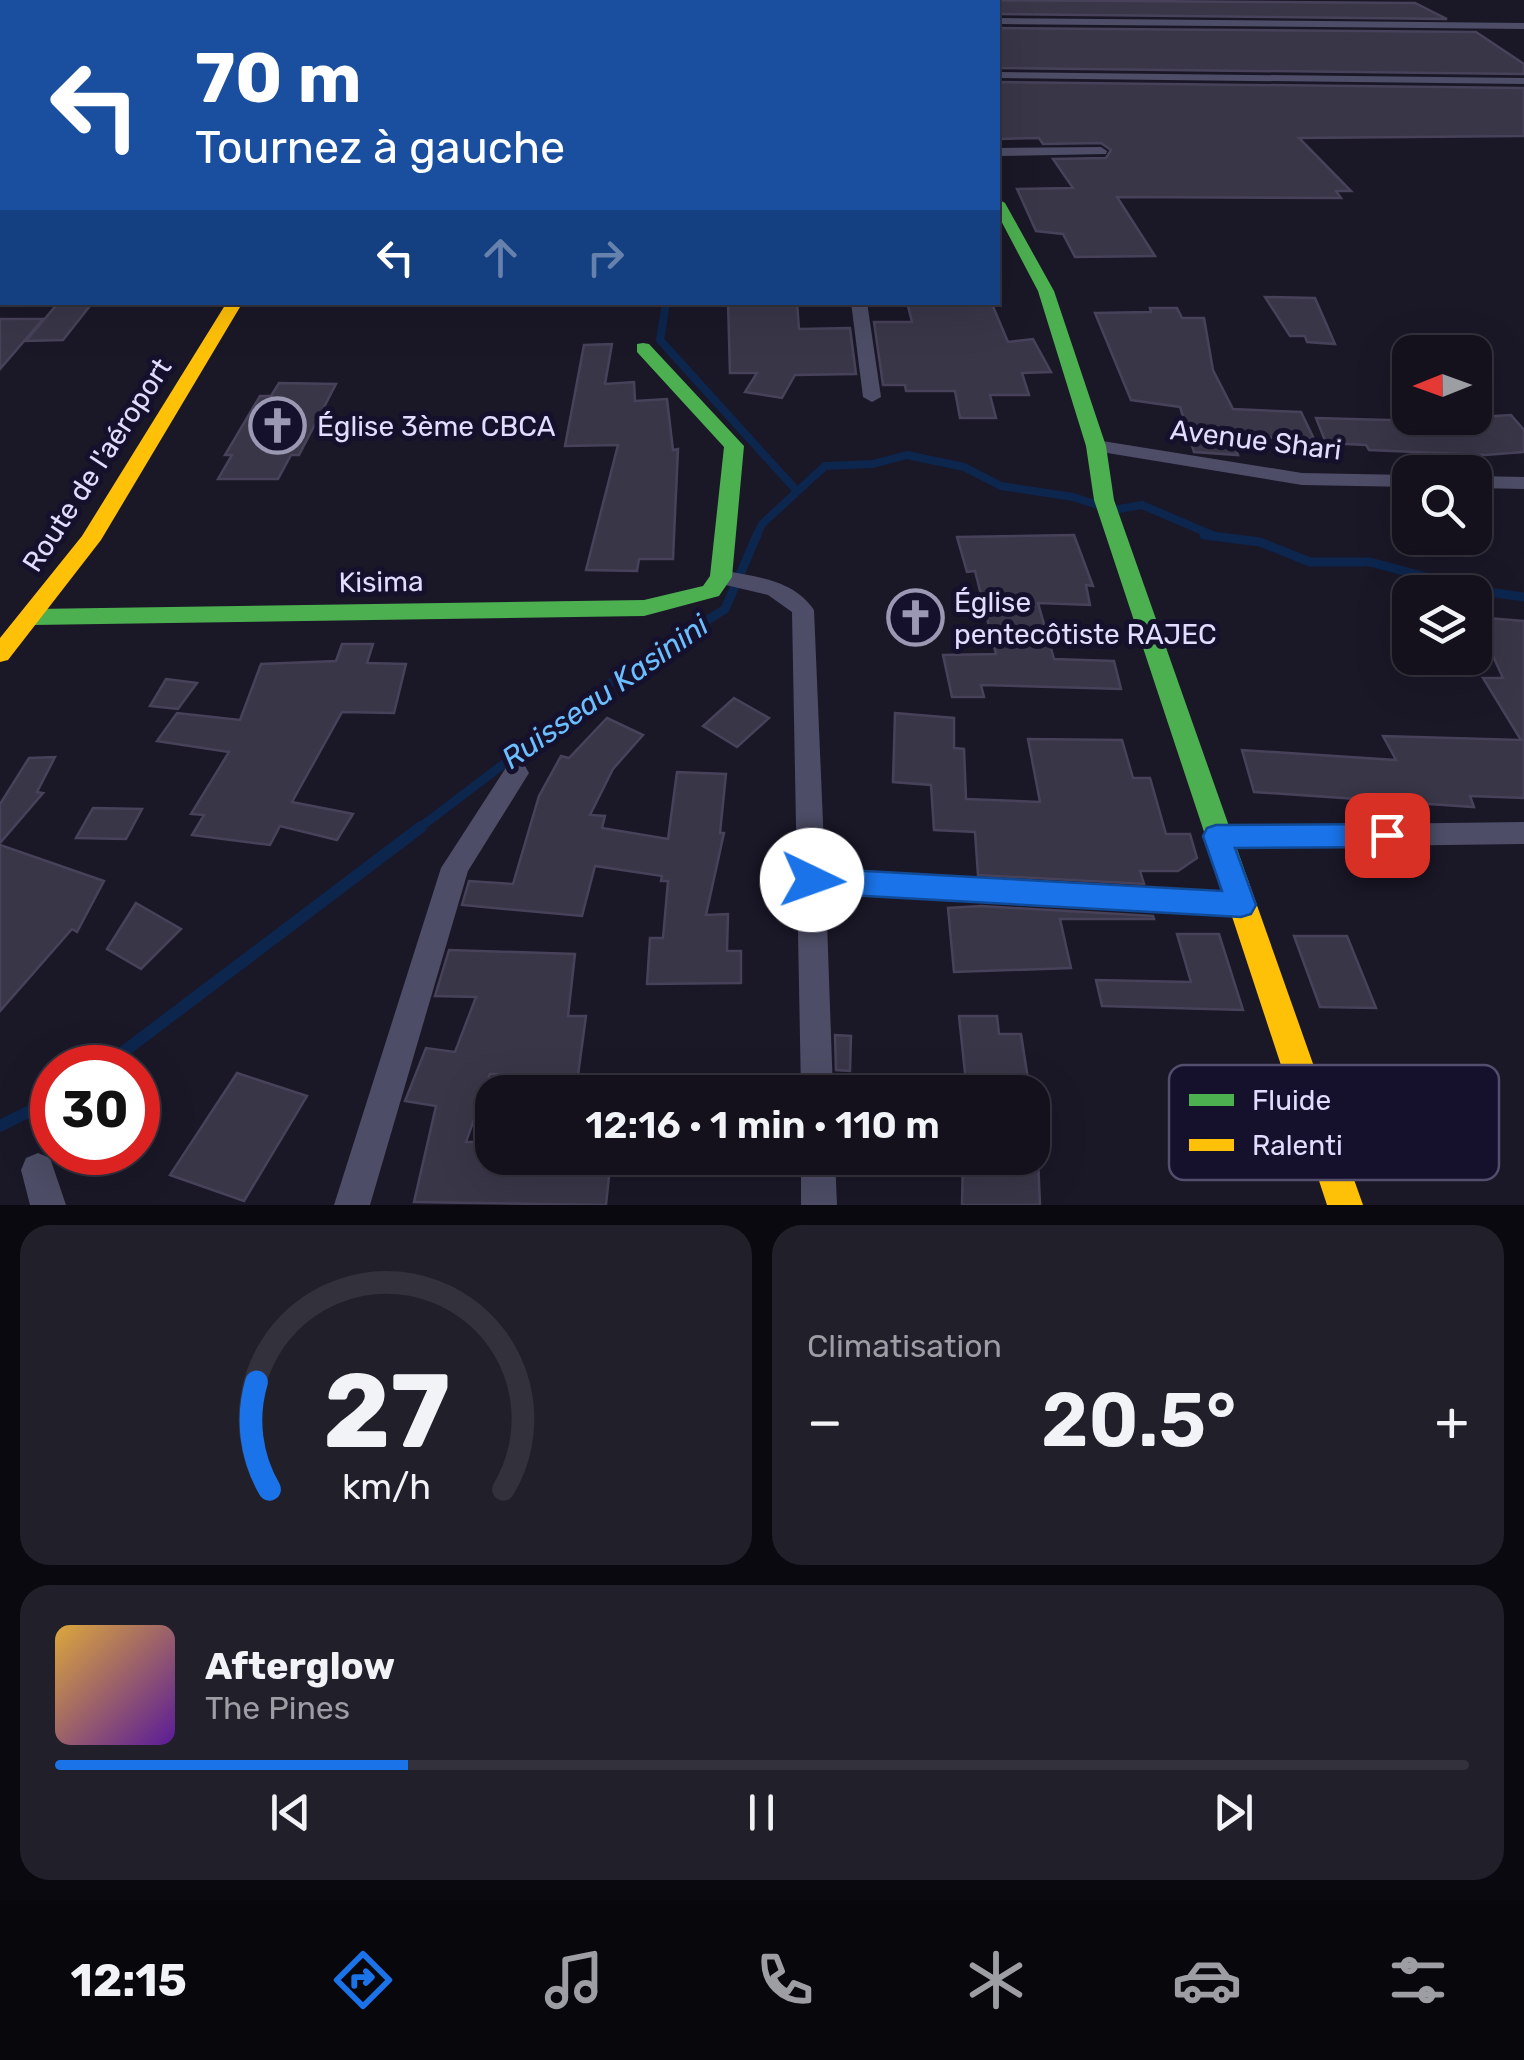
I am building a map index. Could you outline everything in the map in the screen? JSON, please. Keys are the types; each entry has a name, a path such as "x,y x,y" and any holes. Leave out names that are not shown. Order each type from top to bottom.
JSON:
{"street":[{"path":"1000,21 1524,26"},
{"path":"1000,75 1524,81"},
{"path":"1000,152 1101,150"},
{"path":"1006,234 1046,292 1096,446 1104,500 1296,1065"},
{"name":"Route de l'aéroport","path":"0,654 90,540 234,305"},
{"path":"859,305 872,397"},
{"path":"643,348 734,446 735,579 794,598 803,610 817,1075"},
{"name":"Avenue Shari","path":"1096,446 1302,479 1392,480"},
{"path":"1492,482 1524,482"},
{"name":"Kisima","path":"32,617 644,608 711,591 735,579"},
{"path":"352,1205 455,868 516,773"},
{"path":"1216,836 1524,833"},
{"path":"812,880 1241,905"},
{"path":"39,1175 48,1205"},
{"path":"818,1175 819,1205"},
{"path":"1336,1180 1345,1205"}],"building":[{"path":"1000,0 1415,3 1447,19 1000,14"},
{"path":"1000,28 1476,32 1524,64 1524,74 1000,68"},
{"path":"1000,82 1524,88 1524,136 1299,138 1351,191 1336,191 1341,198 1117,197 1155,256 1075,257 1063,234 1036,231 1017,189 1073,188 1053,159 1106,158 1111,150 1101,143 1043,144 1039,138 1000,139"},
{"path":"1265,297 1315,298 1335,344 1290,336"},
{"path":"56,305 91,305 63,340 26,341"},
{"path":"728,305 797,305 799,329 850,328 856,374 795,375 782,398 745,392 757,373 730,373"},
{"path":"908,305 992,305 1008,342 1033,339 1051,372 1022,373 1029,395 990,395 996,418 960,418 955,391 906,391 905,385 883,385 874,322 912,322"},
{"path":"1150,308 1177,308 1182,318 1204,318 1213,370 1233,409 1301,412 1314,439 1231,436 1238,455 1194,452 1180,407 1131,400 1095,313 1151,312"},
{"path":"0,319 43,319 0,369"},
{"path":"612,344 605,384 634,382 635,401 667,399 673,450 678,449 673,559 639,559 637,571 586,570 618,445 565,446 584,345"},
{"name":"Église 3ème CBCA","path":"279,383 336,384 299,455 291,455 278,479 218,479 232,455 225,455 260,396 271,396"},
{"path":"1511,415 1524,430 1524,452 1485,455 1369,450 1366,445 1326,443 1316,418 1392,420 1392,435 1492,435 1492,416"},
{"path":"1074,535 1093,586 1086,585 1090,605 1038,603 1054,659 1114,661 1121,689 981,685 984,697 952,697 943,655 996,654 975,571 967,572 957,537"},
{"path":"1492,618 1524,621 1524,798 1470,796 1474,807 1254,792 1242,750 1396,760 1383,736 1521,740 1483,678 1503,678 1492,654"},
{"path":"342,644 373,644 367,663 406,664 394,713 342,712 292,802 353,814 337,840 280,826 270,845 192,835 204,815 191,814 229,752 157,741 177,713 240,720 261,664 336,661"},
{"path":"166,679 197,683 178,709 150,706"},
{"path":"734,698 769,718 737,747 703,726"},
{"path":"895,713 954,718 954,748 964,749 966,799 1040,802 1028,739 1122,740 1133,778 1150,778 1166,834 1190,834 1197,858 1178,871 1140,871 1144,884 978,875 975,832 934,830 931,785 893,782"},
{"path":"607,718 643,735 613,769 590,815 605,816 602,828 668,839 677,772 726,774 720,833 724,833 706,915 728,914 727,951 741,951 741,983 647,984 650,938 663,938 668,881 661,881 662,876 595,866 582,916 462,905 469,881 513,884 539,796 561,756 569,758"},
{"path":"55,757 37,792 43,793 0,843 0,804 29,758"},
{"path":"93,808 142,809 126,839 76,838"},
{"path":"0,845 104,881 77,932 72,929 0,1011"},
{"path":"136,903 181,929 141,969 107,949"},
{"path":"981,906 1154,919 1060,919 1071,968 954,972 948,908"},
{"path":"1177,934 1219,934 1243,1010 1102,1006 1096,980 1191,982"},
{"path":"1294,936 1347,936 1376,1008 1320,1007"},
{"path":"449,950 575,954 568,1016 586,1016 578,1075 475,1075 475,1116 466,1142 475,1142 475,1175 609,1175 606,1205 414,1202 436,1106 405,1101 426,1048 455,1052 476,997 435,996"},
{"path":"959,1016 997,1016 999,1034 1021,1034 1027,1075 965,1075"},
{"path":"835,1035 851,1036 850,1071 836,1070"},
{"path":"237,1073 307,1096 244,1201 170,1175"},
{"path":"963,1175 1039,1175 1040,1205 962,1205"}],"waterway":[{"path":"665,311 666,305"},
{"path":"665,309 660,340 796,490"},
{"name":"Ruisseau Kasinini","path":"756,537 762,524 825,466 873,464 907,455 964,467 1001,486 1073,497 1098,505"},
{"name":"Ruisseau Kasinini","path":"1113,510 1142,505 1216,536"},
{"name":"Ruisseau Kasinini","path":"418,829 617,678 725,609 757,535"},
{"name":"Ruisseau Kasinini","path":"1204,535 1216,536"},
{"name":"Ruisseau Kasinini","path":"1216,536 1260,542 1310,562 1370,562 1475,590 1524,597"},
{"name":"Ruisseau Kasinini","path":"132,1045 421,827"},
{"name":"Ruisseau Kasinini","path":"0,1126 30,1111"}],"traffic: fast":[{"path":"1000,207 1046,291 1096,446 1104,500 1234,880"},
{"path":"33,617 644,608 711,591 721,577 734,446 643,348"}],"traffic: slow":[{"path":"0,654 90,540 233,305"},
{"path":"1234,880 1297,1065"},
{"path":"1336,1180 1345,1205"}],"place":[{"name":"Église 3ème CBCA","path":"278,426"},
{"name":"Église pentecôtiste RAJEC","path":"915,618"}],"route":[{"path":"812,880 1241,905 1216,836 1387,835"}]}
